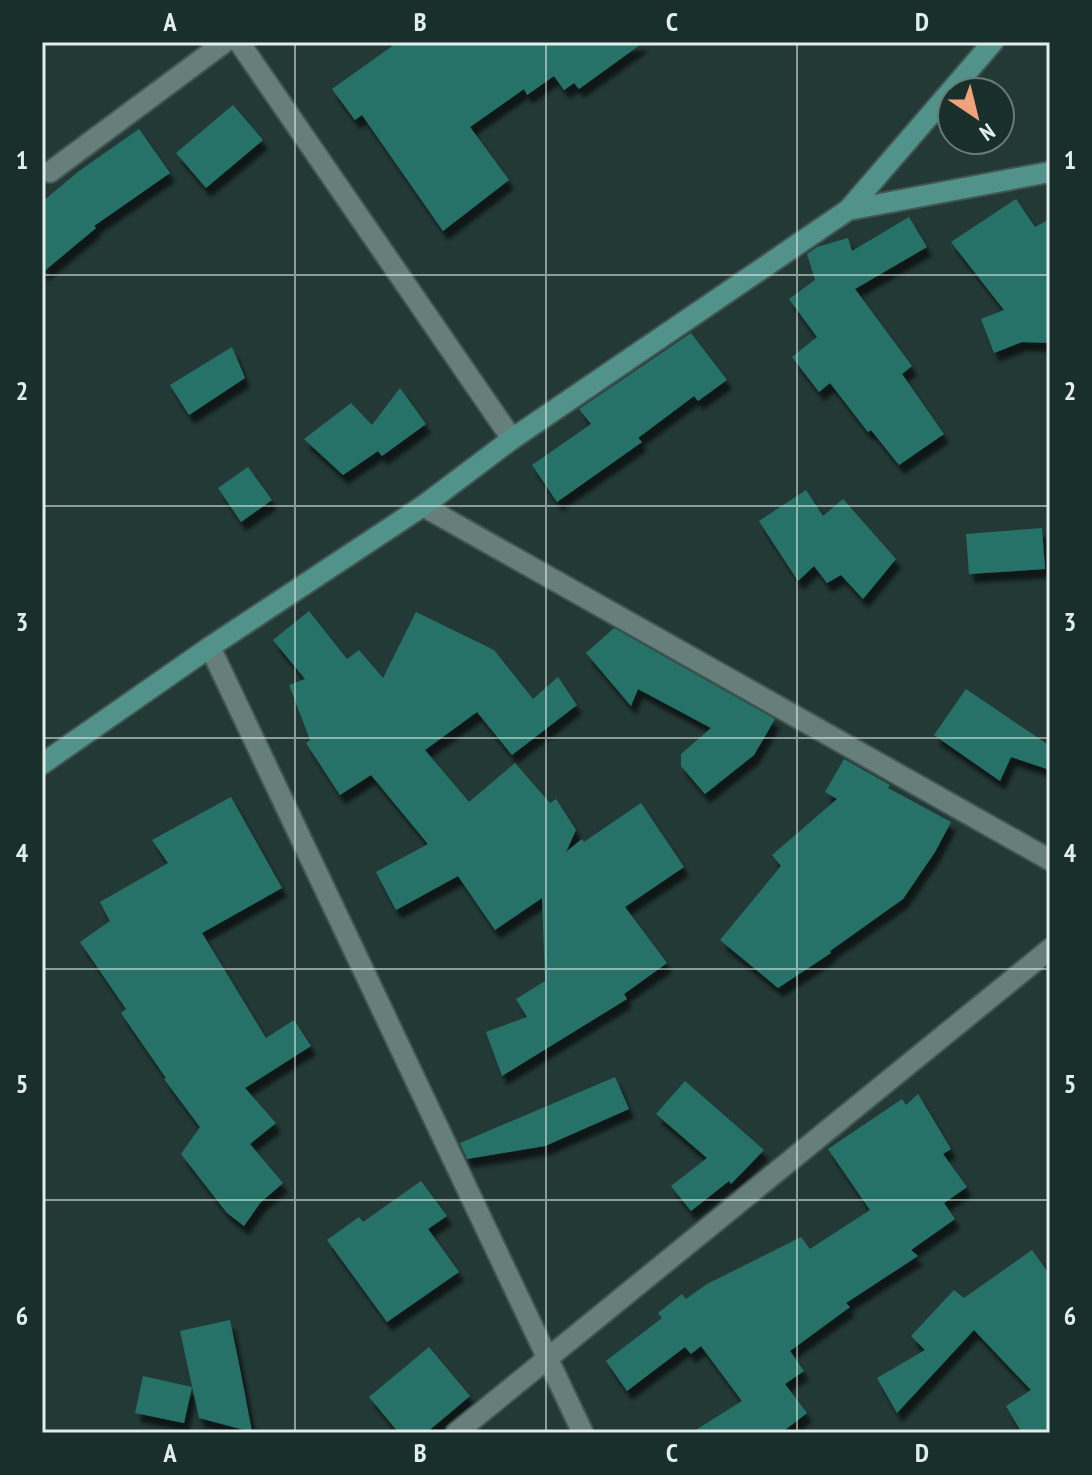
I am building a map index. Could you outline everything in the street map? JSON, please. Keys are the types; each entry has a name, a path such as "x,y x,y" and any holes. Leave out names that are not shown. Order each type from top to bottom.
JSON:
{"main road":[{"path":"42,764 210,647 423,506 512,439 848,210 993,42"},
{"path":"848,210 1050,172"}],"street":[{"path":"50,172 225,42"},
{"path":"239,42 512,439"},
{"path":"423,506 1050,860"},
{"path":"210,647 583,1433"},
{"path":"456,1433 1050,949"}],"building":[{"path":"398,42 644,42 579,89 574,83 564,90 554,76 527,95 524,89 470,127 509,180 443,231 362,115 355,120 332,89"},
{"path":"233,105 263,140 206,188 176,153"},
{"path":"139,129 170,173 94,226 96,228 42,273 42,202 79,171"},
{"path":"1016,199 1035,227 1050,219 1050,343 1022,342 994,353 981,319 1004,310 951,242"},
{"path":"909,217 927,247 855,289 912,366 902,374 944,434 899,465 871,430 868,432 830,383 819,392 792,357 817,337 789,299 815,280 807,254 817,247 848,238 852,251"},
{"path":"691,333 727,380 698,401 694,396 638,438 642,442 557,502 532,465 591,424 579,409"},
{"path":"232,347 245,378 189,415 170,385"},
{"path":"400,388 426,424 382,456 378,451 343,475 304,439 351,403 372,425"},
{"path":"248,467 272,500 241,522 218,488"},
{"path":"806,490 823,516 843,499 896,559 863,599 841,575 827,583 814,566 798,581 759,521"},
{"path":"1042,528 1045,569 969,574 966,534"},
{"path":"309,611 347,659 359,650 383,678 416,612 494,650 533,699 558,677 577,705 512,755 477,712 425,750 469,802 515,763 550,803 556,799 576,830 566,852 641,803 684,867 625,907 667,963 624,994 627,999 502,1076 486,1032 527,1017 516,999 545,981 542,898 495,930 458,876 396,910 376,872 428,844 371,775 340,795 306,743 310,740 289,685 305,679 273,640"},
{"path":"614,628 775,719 754,755 705,794 681,766 681,754 711,728 638,689 631,706 586,653"},
{"path":"966,689 1050,746 1050,770 1011,757 1000,781 934,735"},
{"path":"844,759 890,785 888,788 951,822 903,899 778,988 720,940 781,866 772,855 837,799 825,792"},
{"path":"231,797 282,888 202,933 266,1038 294,1020 311,1046 245,1088 276,1123 250,1144 283,1183 260,1203 244,1226 227,1213 181,1154 200,1127 121,1013 126,1009 80,942 110,921 100,902 168,863 152,840"},
{"path":"615,1077 629,1109 545,1146 467,1159 460,1143"},
{"path":"685,1081 764,1150 731,1184 729,1181 691,1211 671,1186 707,1158 656,1114"},
{"path":"918,1094 951,1149 943,1154 967,1187 944,1203 955,1219 911,1250 918,1256 846,1303 850,1307 790,1351 804,1371 785,1384 807,1413 781,1433 691,1433 742,1401 701,1346 691,1354 685,1347 627,1391 606,1361 662,1318 658,1313 682,1294 686,1299 707,1284 801,1237 810,1249 870,1210 828,1149 902,1099 906,1105"},
{"path":"421,1181 447,1216 428,1229 459,1272 387,1322 327,1240 359,1217 363,1222"},
{"path":"1032,1250 1050,1275 1050,1433 1022,1433 1006,1406 1031,1390 974,1330 897,1413 877,1378 925,1350 911,1336 954,1290 964,1298"},
{"path":"230,1320 252,1432 199,1418 180,1331"},
{"path":"429,1347 470,1396 426,1433 399,1433 369,1397"},
{"path":"143,1376 192,1387 184,1423 135,1413"}]}
